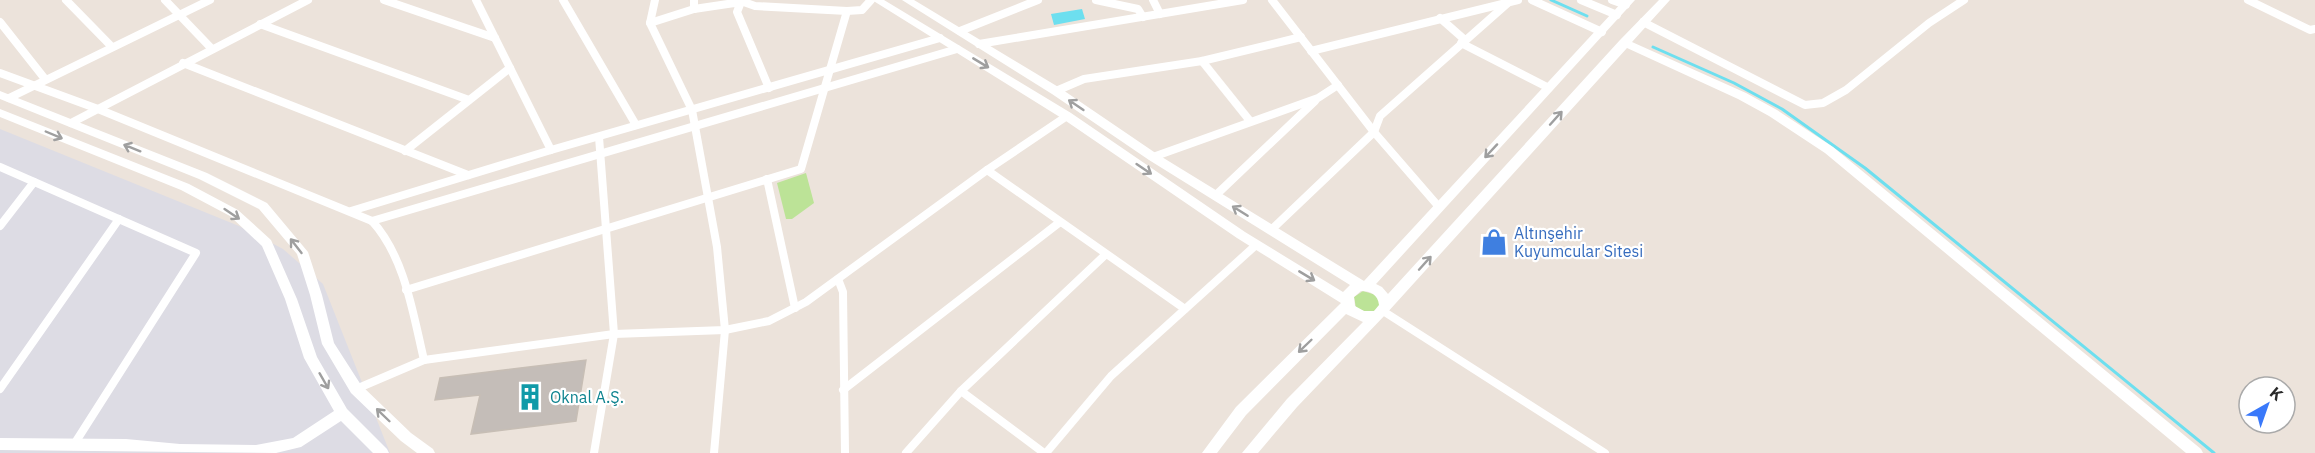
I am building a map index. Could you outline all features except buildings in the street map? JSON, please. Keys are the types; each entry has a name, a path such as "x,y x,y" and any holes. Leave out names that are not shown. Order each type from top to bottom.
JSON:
{"main road":[{"path":"877,0 1067,116 1256,245 1330,290 1347,302 1350,310 1361,316 1382,310"},
{"path":"907,0 1056,91 1153,157 1345,276 1383,296 1382,310"},
{"path":"1250,453 1292,403 1382,310 1665,0"},
{"path":"1209,453 1241,411 1336,316 1347,302 1350,291 1364,286 1380,272 1628,2"},
{"path":"1624,43 1742,96 1773,113 1829,150 2196,453"},
{"path":"4,97 203,176 263,206 302,252 328,344 356,389 406,437 428,453"},
{"path":"0,113 185,188 234,213 267,243 291,299 310,358 342,413 382,453"},
{"path":"1345,276 1369,278 1380,272"},
{"path":"1330,290 1337,298 1336,316"},
{"path":"0,444 66,448 126,445 179,451 257,452 296,443 342,413"}],"street":[{"path":"66,0 112,47"},
{"path":"165,0 212,48"},
{"path":"4,97 210,0"},
{"path":"71,123 308,0"},
{"path":"384,0 495,38"},
{"path":"476,0 551,150"},
{"path":"563,0 636,125"},
{"path":"570,9 575,0"},
{"path":"655,0 650,23 692,110 717,248 725,330 714,453"},
{"path":"694,0 694,9"},
{"path":"650,23 694,9 739,1 755,6 847,11 862,10 871,0"},
{"path":"960,31 1038,0"},
{"path":"1097,0 1138,9 1143,17"},
{"path":"1153,0 1160,14"},
{"path":"979,44 1244,0"},
{"path":"1272,0 1374,132 1439,207"},
{"path":"1311,51 1518,0"},
{"path":"1532,0 1602,32"},
{"path":"1581,0 1617,15"},
{"path":"1612,0 1628,2"},
{"path":"1643,22 1805,105 1812,105 1826,102 1946,10 1964,0"},
{"path":"2248,0 2310,30 2315,29"},
{"path":"739,1 738,12 769,88"},
{"path":"1271,230 1374,132 1380,116 1509,2"},
{"path":"406,290 801,169 847,11"},
{"path":"1440,18 1463,41 1549,88"},
{"path":"0,22 45,79"},
{"path":"260,24 469,100"},
{"path":"1056,91 1084,79 1202,61 1301,37"},
{"path":"351,211 636,125 940,38"},
{"path":"372,221 957,49"},
{"path":"1202,61 1250,121"},
{"path":"183,63 468,175"},
{"path":"405,151 510,68"},
{"path":"0,73 98,109 372,221 384,234 406,290 424,360"},
{"path":"1216,195 1318,98 1338,85"},
{"path":"1153,157 1318,98"},
{"path":"356,389 424,360 614,334 725,330 769,321 795,308 838,279 987,170 1067,116"},
{"path":"594,453 614,334 599,137"},
{"path":"0,167 196,253 66,448"},
{"path":"987,170 1185,309"},
{"path":"767,179 795,308"},
{"path":"0,226 34,182"},
{"path":"0,213 10,213"},
{"path":"0,389 119,219"},
{"path":"843,390 1060,222"},
{"path":"961,392 1045,453 1111,376 1256,245"},
{"path":"906,453 961,392 1105,255"},
{"path":"838,279 843,292 845,453"},
{"path":"1382,310 1605,453"}],"shaded area":[{"path":"0,129 239,226 283,249 323,284 390,453 0,453"}],"green space":[{"path":"806,173 814,203 792,219 786,219 777,183"},
{"path":"1363,291 1376,295 1381,305 1370,312 1356,308 1354,297"}],"water":[{"path":"1082,9 1085,19 1054,25 1051,14"}],"waterway":[{"path":"1551,0 1587,16"},
{"path":"1653,47 1734,83 1782,109 1865,168 2214,453"}],"place":[{"name":"Altınşehir Kuyumcular Sitesi","path":"1494,242"},
{"name":"Oknal A.Ş.","path":"530,397"}]}
